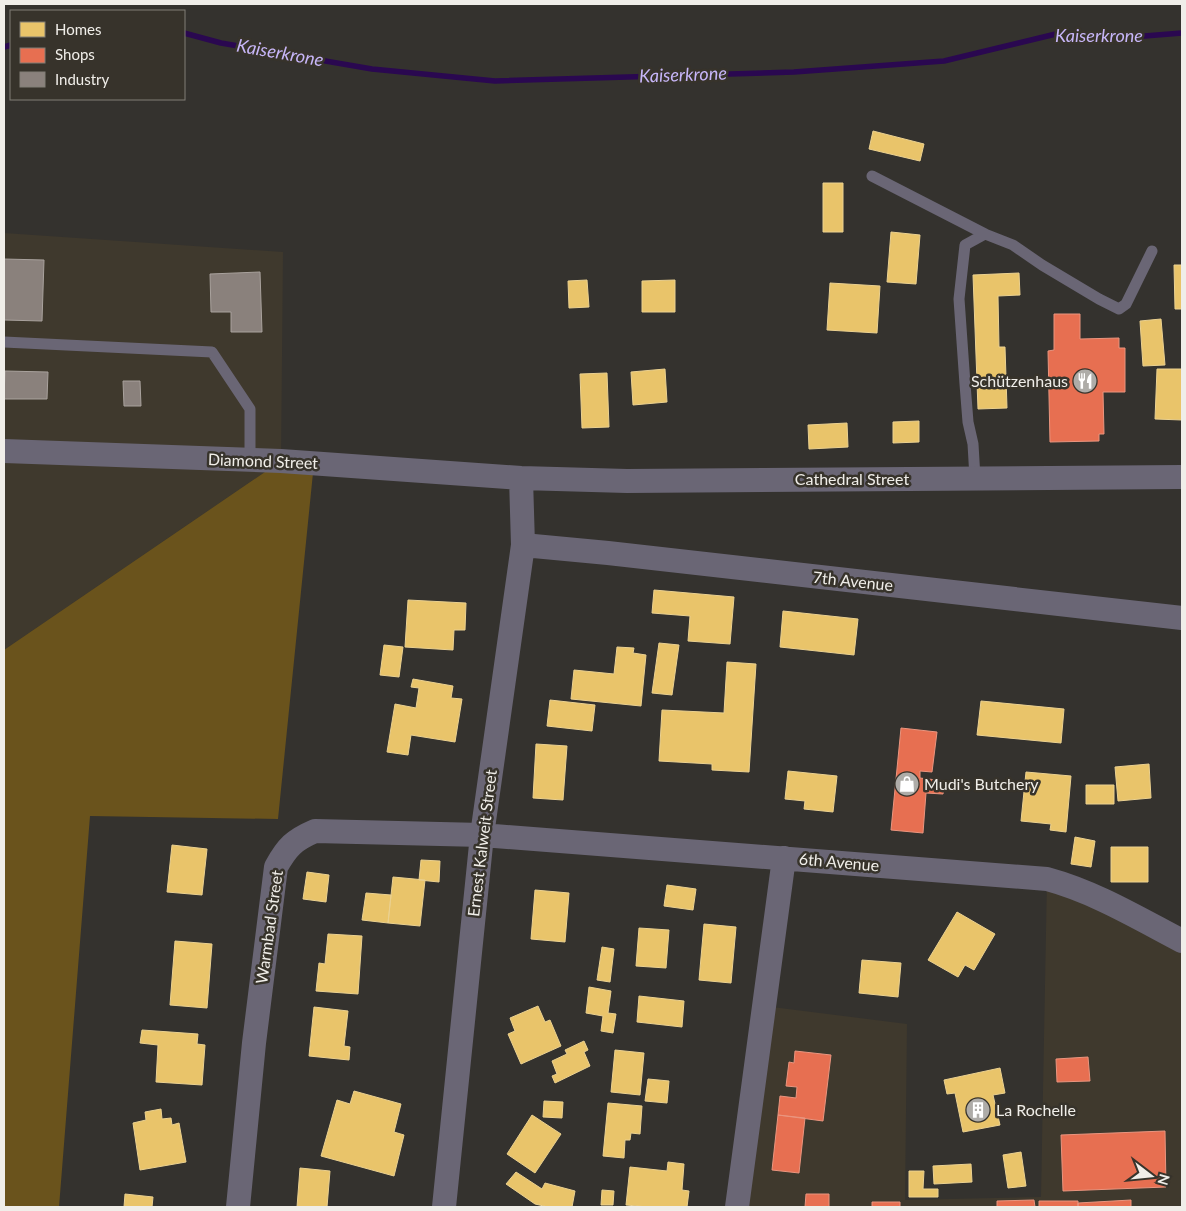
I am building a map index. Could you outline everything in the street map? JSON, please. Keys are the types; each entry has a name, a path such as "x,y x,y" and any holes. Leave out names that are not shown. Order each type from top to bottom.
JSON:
{"street":[{"name":"Diamond Street","path":"4,451 314,462 521,478"},
{"name":"Cathedral Street","path":"521,478 637,481 1182,477"},
{"name":"Ernest Kalweit Street","path":"444,1207 482,834 523,546 521,478"},
{"name":"7th Avenue","path":"523,546 608,553 1182,618"},
{"name":"Warmbad Street","path":"238,1207 254,1043 276,867 285,850 298,838 315,831 482,834"},
{"name":"6th Avenue","path":"482,834 1047,879 1089,893 1182,941"},
{"path":"737,1207 784,858"}],"lane":[{"path":"872,176 985,234 1013,245 1059,275 1119,309 1126,304 1152,251"},
{"path":"975,478 973,444 968,422 964,384 959,299 965,245 985,234"},
{"path":"4,342 212,352 250,409 250,460"}],"shaded area":[{"path":"4,233 283,252 281,461 4,650"},
{"path":"281,461 314,463 278,819 90,816 59,1207 4,1207 4,650"},
{"path":"1047,879 1182,941 1182,1207 737,1207 764,1006 907,1024 905,1200 1041,1197"}],"building: Homes":[{"path":"873,131 924,144 920,161 869,149"},
{"path":"823,183 843,183 843,232 823,232"},
{"path":"891,232 920,235 916,284 887,282"},
{"path":"1174,265 1182,265 1182,309 1175,309"},
{"path":"1019,273 1020,295 998,296 999,347 1005,347 1007,408 978,409 973,275"},
{"path":"587,280 589,307 569,308 568,281"},
{"path":"675,280 675,312 642,312 642,281"},
{"path":"830,283 880,286 877,333 827,330"},
{"path":"1161,319 1165,365 1143,366 1140,321"},
{"path":"665,369 667,402 633,405 631,372"},
{"path":"1157,369 1182,369 1182,420 1155,419"},
{"path":"607,373 609,427 582,428 580,374"},
{"path":"919,421 919,442 893,443 893,422"},
{"path":"847,423 848,447 809,449 808,425"},
{"path":"654,590 734,597 730,644 688,641 690,616 652,613"},
{"path":"408,600 466,603 465,630 454,630 453,650 405,647"},
{"path":"783,611 858,619 854,655 780,647"},
{"path":"659,643 679,645 672,695 652,693"},
{"path":"384,645 403,647 399,677 380,675"},
{"path":"617,647 634,648 633,653 646,655 641,706 571,699 574,670 614,674"},
{"path":"727,662 756,664 749,772 712,770 712,764 659,761 662,710 724,713"},
{"path":"413,679 453,686 451,698 462,699 455,742 411,735 408,755 387,752 395,704 416,708 419,688 411,687"},
{"path":"550,700 595,705 592,731 547,726"},
{"path":"981,701 1064,709 1061,743 977,735"},
{"path":"536,744 567,746 563,800 533,798"},
{"path":"1149,764 1151,798 1118,801 1115,767"},
{"path":"788,771 837,776 833,812 804,809 805,801 785,799"},
{"path":"1026,772 1071,776 1066,832 1050,830 1051,824 1021,821"},
{"path":"1086,785 1114,785 1114,804 1086,804"},
{"path":"1075,837 1095,841 1091,867 1071,864"},
{"path":"172,845 207,849 202,895 167,892"},
{"path":"1111,847 1148,847 1148,882 1111,882"},
{"path":"421,860 440,861 439,882 419,880"},
{"path":"307,872 329,875 326,902 303,899"},
{"path":"393,877 425,880 420,926 388,923"},
{"path":"667,885 696,889 693,910 664,906"},
{"path":"535,890 569,893 565,942 531,939"},
{"path":"366,893 391,895 388,923 362,920"},
{"path":"957,912 995,934 974,970 965,965 958,977 928,960"},
{"path":"704,924 736,927 731,983 699,980"},
{"path":"639,928 669,930 666,968 636,966"},
{"path":"328,934 362,936 358,994 316,991 319,963 325,964"},
{"path":"175,941 212,944 207,1008 170,1005"},
{"path":"602,947 614,949 610,982 597,980"},
{"path":"862,960 901,963 898,997 859,993"},
{"path":"589,987 611,991 608,1013 616,1014 613,1033 601,1031 603,1016 586,1013"},
{"path":"639,996 684,1001 682,1027 637,1022"},
{"path":"538,1006 545,1022 550,1020 561,1046 521,1064 508,1034 515,1031 510,1018"},
{"path":"314,1007 348,1011 344,1046 350,1047 349,1060 309,1056"},
{"path":"142,1030 198,1034 197,1044 205,1045 202,1085 156,1082 158,1045 140,1043"},
{"path":"584,1041 588,1050 584,1052 590,1066 555,1083 552,1076 557,1074 552,1061 567,1054 565,1050"},
{"path":"615,1050 644,1053 640,1095 611,1092"},
{"name":"La Rochelle","path":"1000,1068 1005,1093 993,1095 1000,1125 963,1132 955,1093 947,1094 944,1080"},
{"path":"648,1079 669,1081 667,1103 645,1101"},
{"path":"354,1091 401,1104 394,1132 404,1135 394,1176 321,1156 337,1100 350,1104"},
{"path":"544,1101 563,1102 562,1118 543,1117"},
{"path":"608,1103 642,1106 640,1134 631,1133 630,1140 625,1140 624,1158 603,1156"},
{"path":"161,1109 162,1119 171,1118 172,1125 179,1123 186,1162 140,1170 133,1123 146,1120 145,1112"},
{"path":"532,1115 561,1134 535,1173 507,1154"},
{"path":"1021,1152 1026,1186 1008,1188 1003,1155"},
{"path":"668,1162 684,1164 682,1190 689,1191 687,1207 626,1205 630,1167 667,1171"},
{"path":"971,1164 972,1182 934,1184 933,1166"},
{"path":"300,1168 330,1171 327,1207 297,1207"},
{"path":"909,1171 924,1171 923,1189 938,1189 938,1197 909,1197"},
{"path":"516,1172 542,1189 545,1183 575,1191 572,1207 548,1207 535,1204 506,1184"},
{"path":"602,1190 614,1191 613,1205 601,1205"},
{"path":"125,1194 153,1197 152,1207 124,1207"}],"building: Shops":[{"path":"1054,314 1080,314 1080,339 1119,338 1119,348 1125,348 1125,392 1103,392 1104,434 1099,434 1099,441 1050,442 1048,351 1054,350"},
{"path":"901,728 937,732 932,772 920,771 920,778 945,781 943,794 926,793 923,833 891,830"},
{"path":"795,1051 831,1055 823,1121 778,1115 780,1096 796,1098 797,1087 786,1086 789,1062 794,1063"},
{"path":"1088,1057 1090,1081 1057,1082 1056,1059"},
{"path":"778,1115 805,1118 799,1173 772,1170"},
{"path":"1165,1131 1166,1187 1063,1191 1061,1135"},
{"path":"806,1194 829,1194 829,1207 805,1207"},
{"path":"1034,1200 1035,1207 997,1207 997,1201"},
{"path":"1131,1200 1131,1207 1078,1207 1078,1203"},
{"path":"1039,1201 1078,1201 1078,1207 1039,1207"},
{"path":"872,1202 900,1202 900,1207 872,1207"}],"building: Industry":[{"path":"4,259 44,260 42,321 4,320"},
{"path":"260,272 262,332 231,332 231,312 211,312 210,274"},
{"path":"5,371 48,372 47,399 4,399"},
{"path":"123,381 140,381 141,406 124,406"}],"waterway":[{"name":"Kaiserkrone","path":"185,33 221,43 372,69 495,81 794,72 944,61 1060,33 1107,39 1182,33"},
{"name":"Kaiserkrone","path":"4,47 10,45"}],"place":[{"name":"Schützenhaus","path":"1085,381"},
{"name":"Mudi's Butchery","path":"907,784"},
{"name":"La Rochelle","path":"978,1110"}]}
